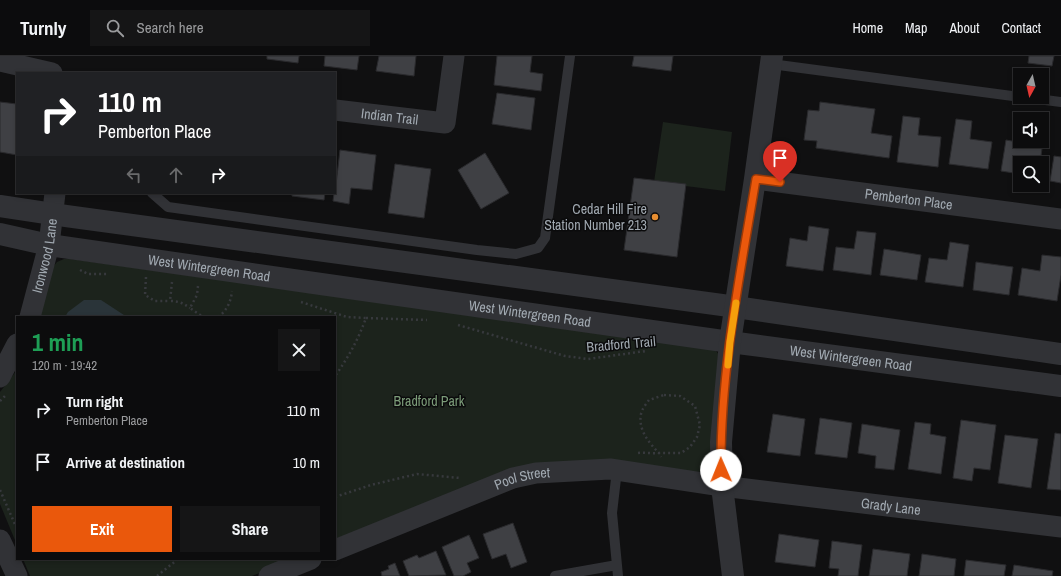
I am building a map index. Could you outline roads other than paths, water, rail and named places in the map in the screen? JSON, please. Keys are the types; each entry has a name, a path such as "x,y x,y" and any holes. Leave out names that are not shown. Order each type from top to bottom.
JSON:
{"street":[{"name":"Indian Trail","path":"336,110 445,123 454,56"},
{"path":"732,576 722,486 721,442 730,342 756,179 772,60"},
{"path":"0,61 48,72"},
{"name":"Pemberton Place","path":"756,179 1061,219"},
{"name":"Ironwood Lane","path":"30,316 49,244 55,194"},
{"path":"0,206 735,307 1061,354"},
{"name":"West Wintergreen Road","path":"0,234 49,244 322,285 730,342 1061,386"},
{"path":"0,377 16,346"},
{"name":"Pool Street","path":"336,550 513,478 536,473 610,469 722,486"},
{"name":"Grady Lane","path":"722,486 1061,527"},
{"path":"0,540 16,576"},
{"path":"269,576 309,560"}],"lane":[{"path":"153,194 168,207 478,250 516,254 538,248 545,238 570,56"},
{"path":"772,60 1013,96"},
{"path":"1049,100 1061,102"},
{"path":"617,470 612,513 618,576"},
{"path":"555,576 617,566"}],"place":[{"name":"Cedar Hill Fire Station Number 213","path":"655,217"}],"park label":[{"name":"Bradford Park","path":"429,401"}]}
